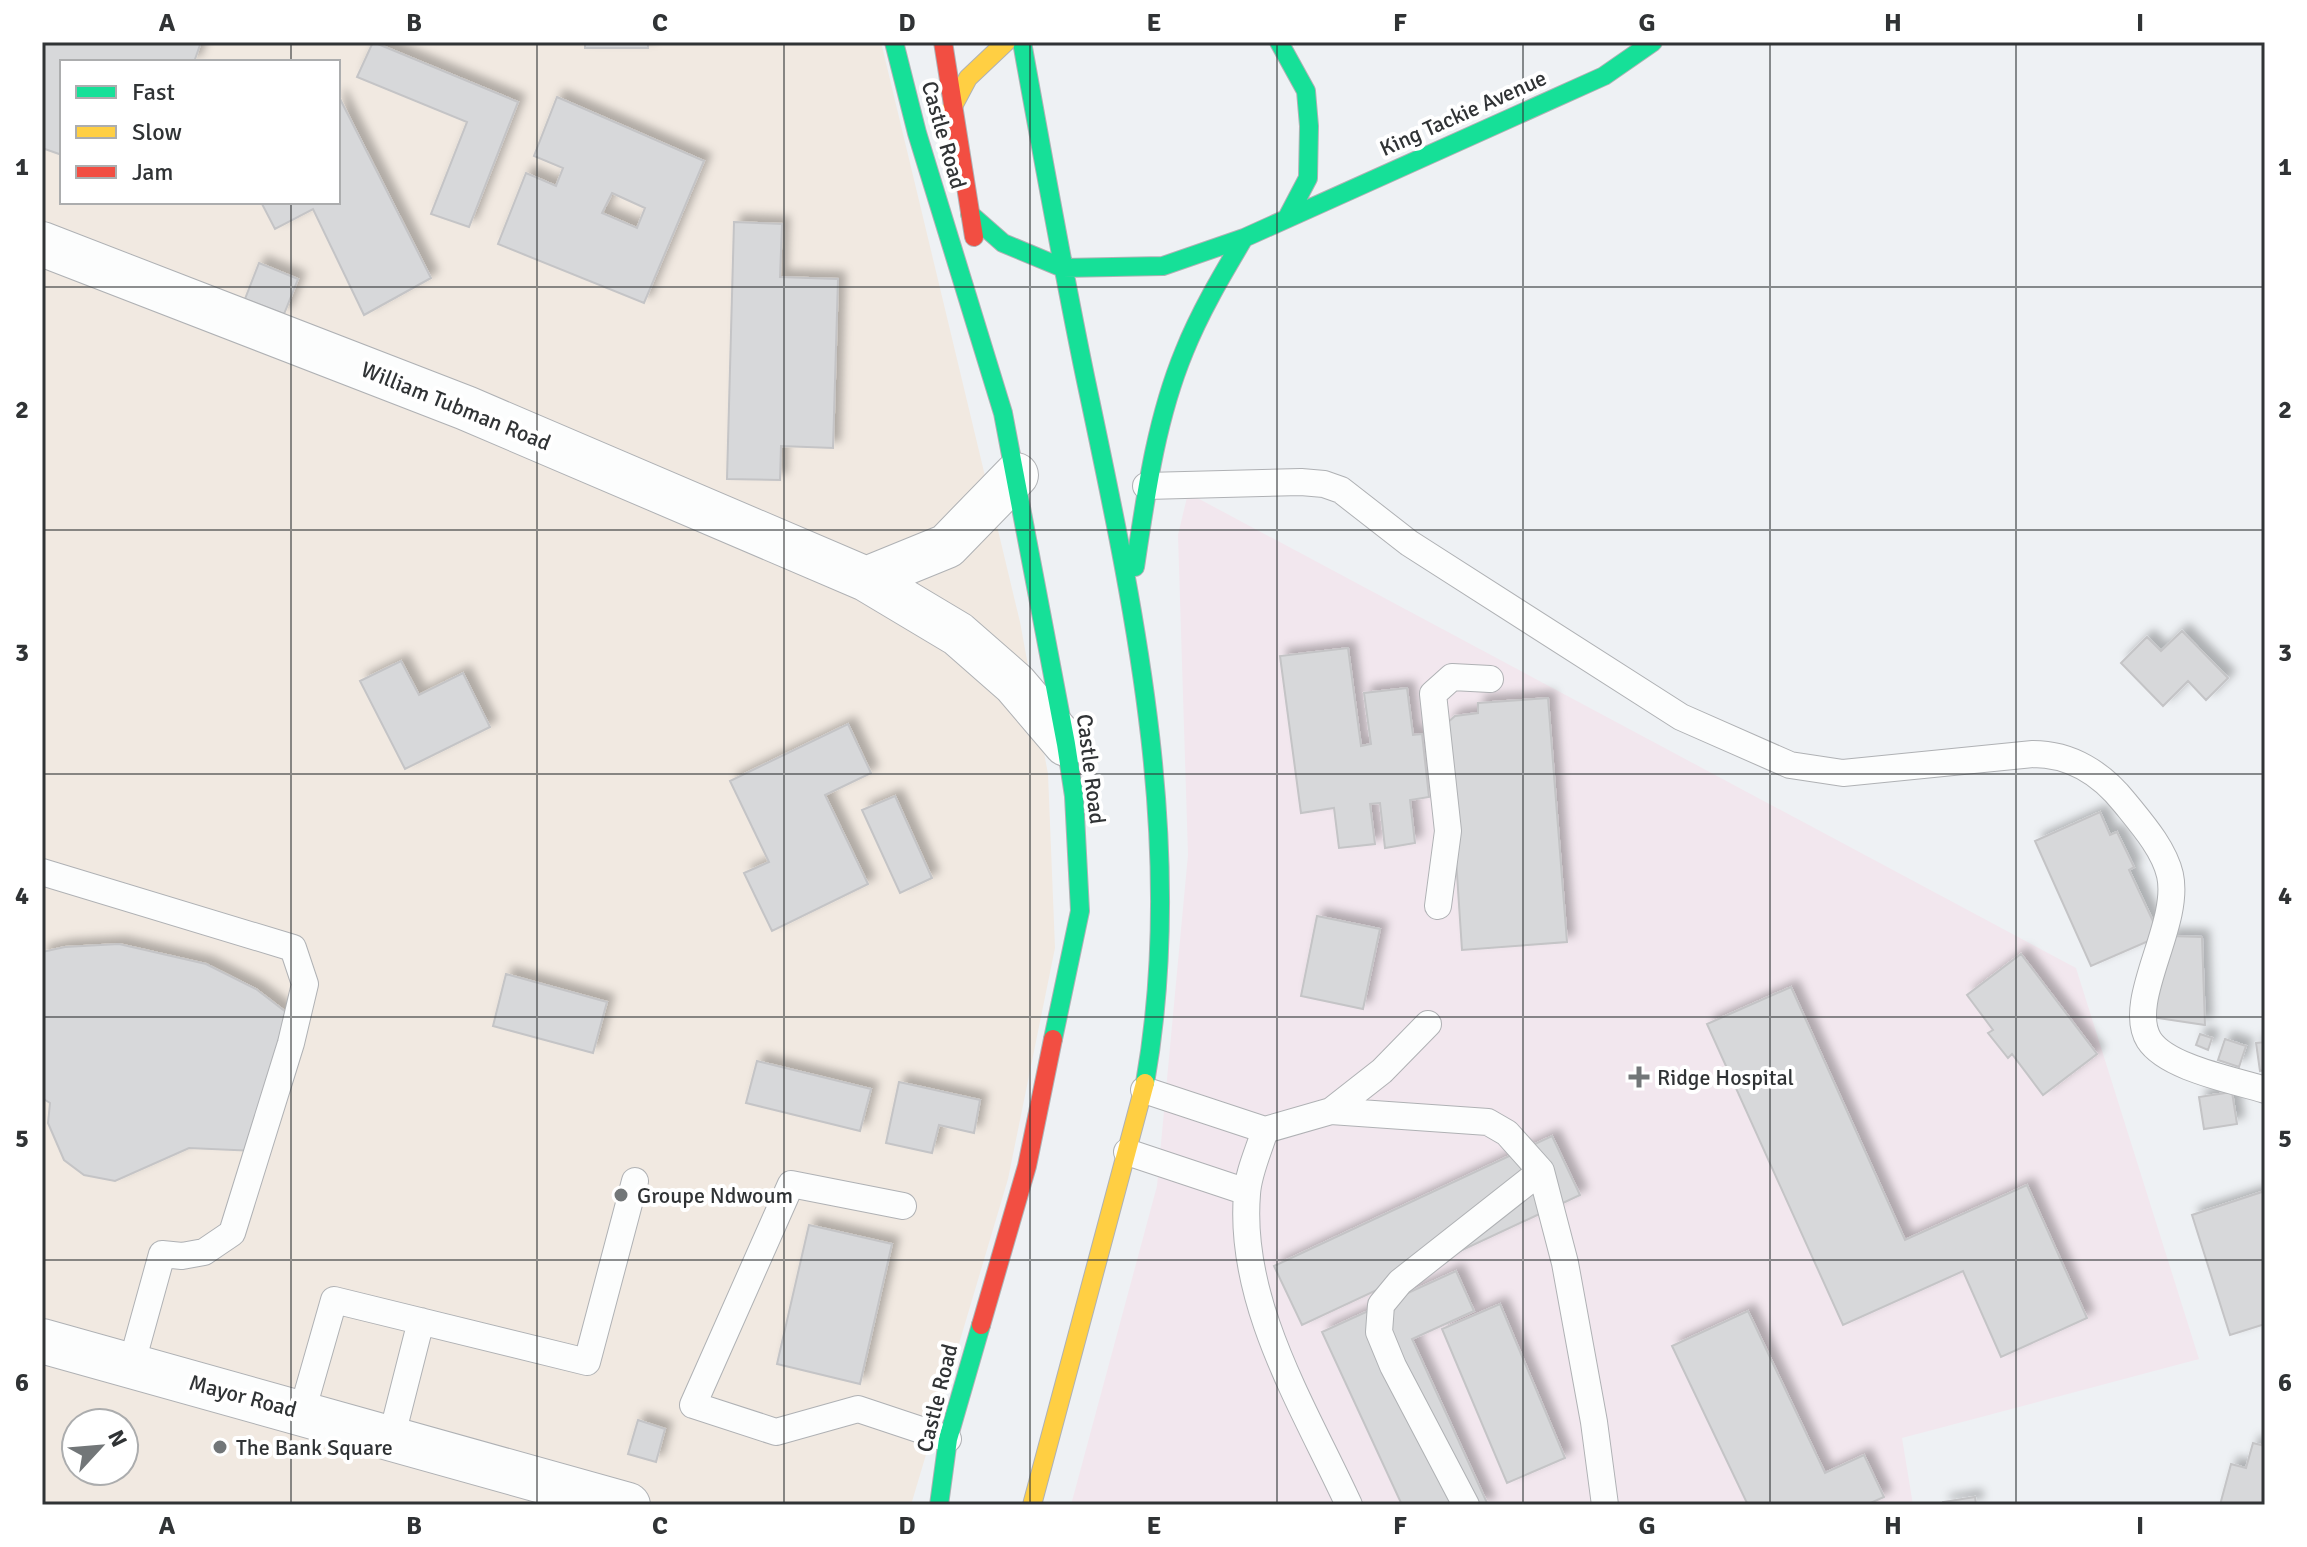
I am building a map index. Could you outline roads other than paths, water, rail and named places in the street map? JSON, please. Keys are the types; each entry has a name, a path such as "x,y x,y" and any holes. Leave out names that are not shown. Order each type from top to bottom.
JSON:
{"main road":[{"name":"Castle Road","path":"894,42 917,133 1003,413 1066,744 1074,796 1080,911 1027,1166 948,1439 939,1505"},
{"path":"943,42 1003,413"},
{"path":"952,108 968,78 1006,42"},
{"path":"1022,42 1063,268 1131,597 1150,731 1163,922 1154,1034 1144,1090 1032,1505"},
{"path":"1279,42 1306,91 1309,126 1308,178 1287,218"},
{"name":"King Tackie Avenue","path":"1063,268 1163,266 1244,238 1604,76 1653,42"},
{"path":"970,214 1003,243 1063,268"},
{"path":"1131,597 1146,486 1164,409 1190,338 1244,238"}],"street":[{"name":"William Tubman Road","path":"42,244 466,408 866,579 958,634 1015,684 1066,744"},
{"path":"866,579 947,546 1016,475"},
{"name":"Mayor Road","path":"42,1341 628,1505"}],"lane":[{"path":"1146,486 1301,482 1324,484 1341,490 1409,543 1681,717 1790,765 1843,773 2059,754 2083,766 2118,794 2149,833 2170,874 2171,912 2143,1015 2148,1039 2162,1054 2193,1068 2265,1090"},
{"path":"1438,906 1448,831 1433,694 1452,677 1490,679"},
{"path":"42,872 293,948 305,984 291,1043 232,1233 204,1252 182,1256 162,1254 131,1366"},
{"path":"1331,1111 1382,1071 1428,1024"},
{"path":"1144,1090 1265,1130 1331,1111 1488,1122 1516,1141 1541,1171 1568,1278 1605,1505"},
{"path":"1265,1130 1247,1192 1248,1259 1266,1324 1349,1505"},
{"path":"1127,1152 1247,1192"},
{"path":"1466,1505 1393,1366 1379,1332 1381,1305 1400,1282 1541,1171"},
{"path":"302,1412 334,1300 587,1362 635,1181"},
{"path":"903,1206 791,1184 693,1405 776,1432 858,1409 948,1439"},
{"path":"391,1439 421,1321"}],"place":[{"name":"Ridge Hospital","path":"1639,1077"},
{"name":"Groupe Ndwoum","path":"621,1195"},
{"name":"The Bank Square","path":"220,1447"}]}
